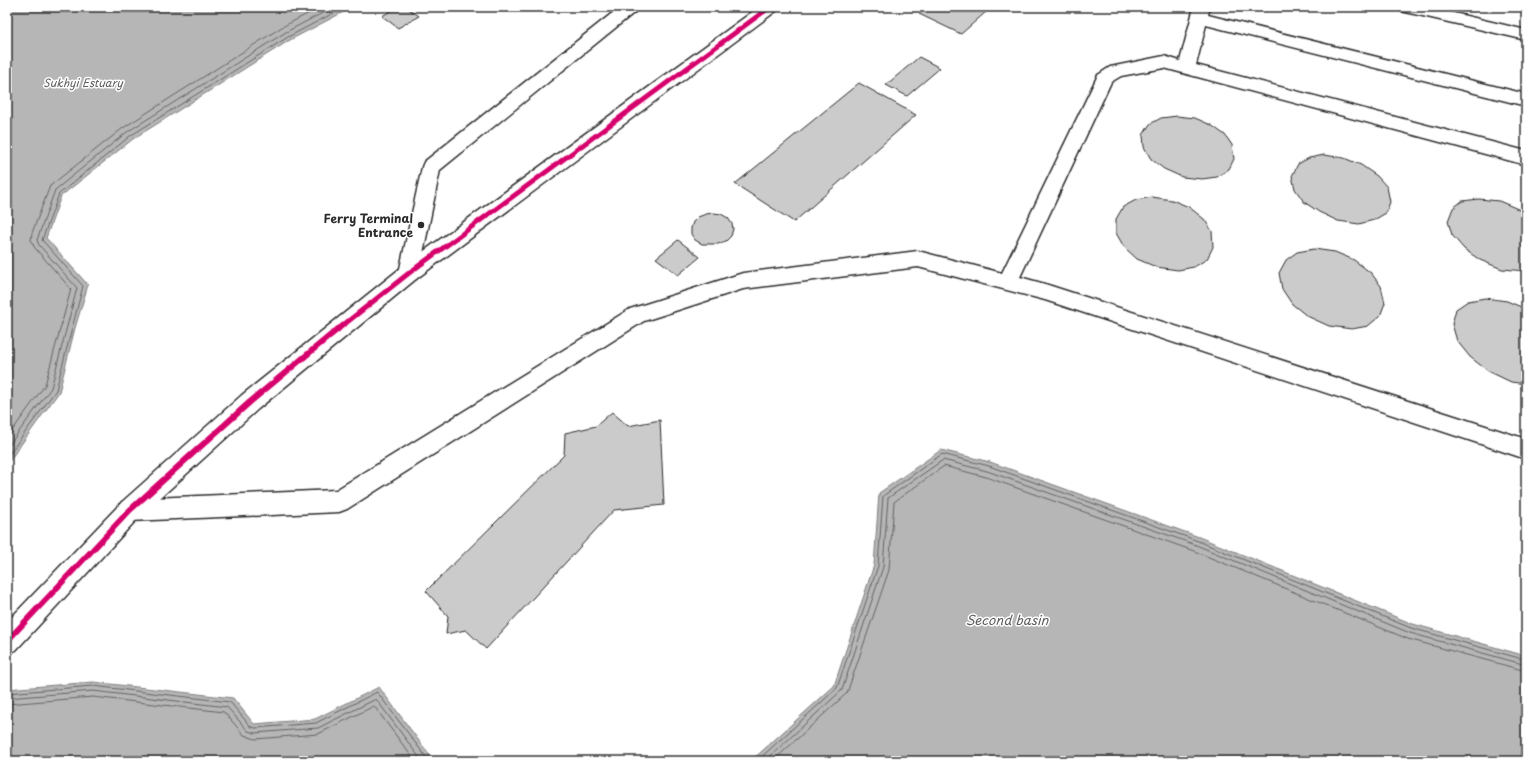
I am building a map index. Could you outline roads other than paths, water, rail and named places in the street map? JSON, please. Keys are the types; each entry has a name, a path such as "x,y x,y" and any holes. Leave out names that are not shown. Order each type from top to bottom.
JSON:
{"main road":[{"path":"409,273 431,167 630,7"},
{"path":"7,641 130,510 250,402 409,273 770,7"},
{"path":"1407,7 1526,35"},
{"path":"1187,68 1201,13 1526,100"},
{"path":"1007,283 1104,79 1116,71 1164,62 1526,158"},
{"path":"130,510 339,501 636,315 743,282 918,259 1044,292 1526,449"}],"water":[{"name":"Sukhyi Estuary","path":"7,7 353,7 290,40 133,139 61,196 46,238 88,285 75,328 59,392 7,464"},
{"name":"Second basin","path":"941,450 990,462 1199,537 1413,624 1526,656 1526,761 751,761 834,686 874,565 879,493"},
{"path":"93,682 233,698 254,724 315,719 379,687 434,761 7,761 7,689"}],"place":[{"name":"Ferry Terminal Entrance","path":"421,225"}]}
